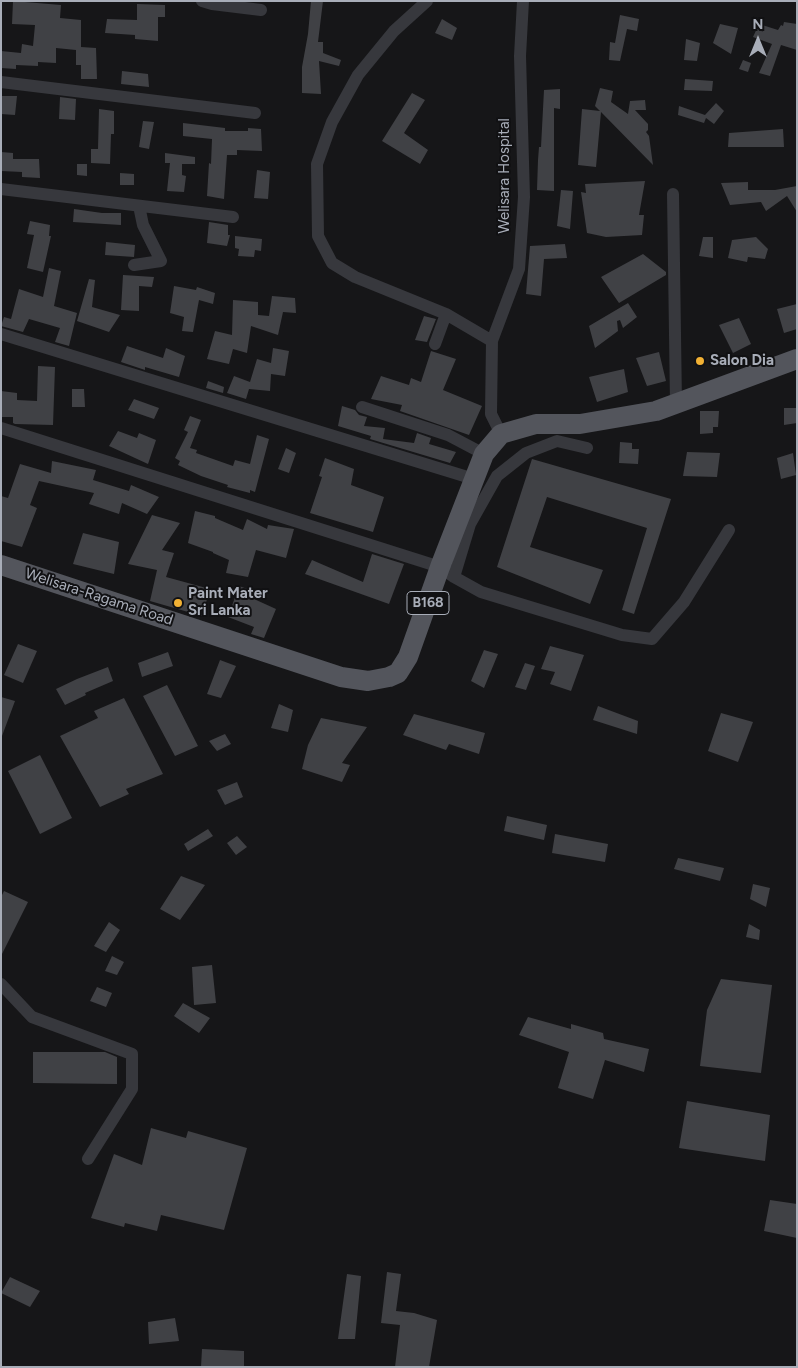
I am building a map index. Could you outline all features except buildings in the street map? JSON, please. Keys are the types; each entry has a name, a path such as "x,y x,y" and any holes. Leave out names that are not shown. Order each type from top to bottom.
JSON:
{"main road":[{"path":"501,434 536,424 589,422 656,411 797,359"},
{"name":"Welisara-Ragama Road","path":"1,565 341,677 368,681 389,677 398,673 413,647 447,572 474,479 484,454 501,434"}],"street":[{"path":"202,1 261,10"},
{"path":"428,1 394,31 358,76 332,122 317,164 318,236 332,263 355,277 446,314 492,341"},
{"name":"Welisara Hospital","path":"501,434 491,414 492,341 519,269 524,197 520,56 523,1"},
{"path":"1,82 255,113"},
{"path":"1,189 233,217"},
{"path":"673,194 676,404"},
{"path":"134,265 161,261 143,225 139,206"},
{"path":"435,344 446,314"},
{"path":"1,334 474,479"},
{"path":"362,407 448,435 484,454"},
{"path":"1,428 447,572 481,592 622,635 652,639 684,602 729,530"},
{"path":"447,572 470,524 497,476 526,453 556,441 587,448"},
{"path":"1,984 32,1017 132,1054 132,1089 88,1159"}],"place":[{"name":"Salon Dia","path":"700,361"},
{"name":"Paint Mater Sri Lanka","path":"178,603"}]}
